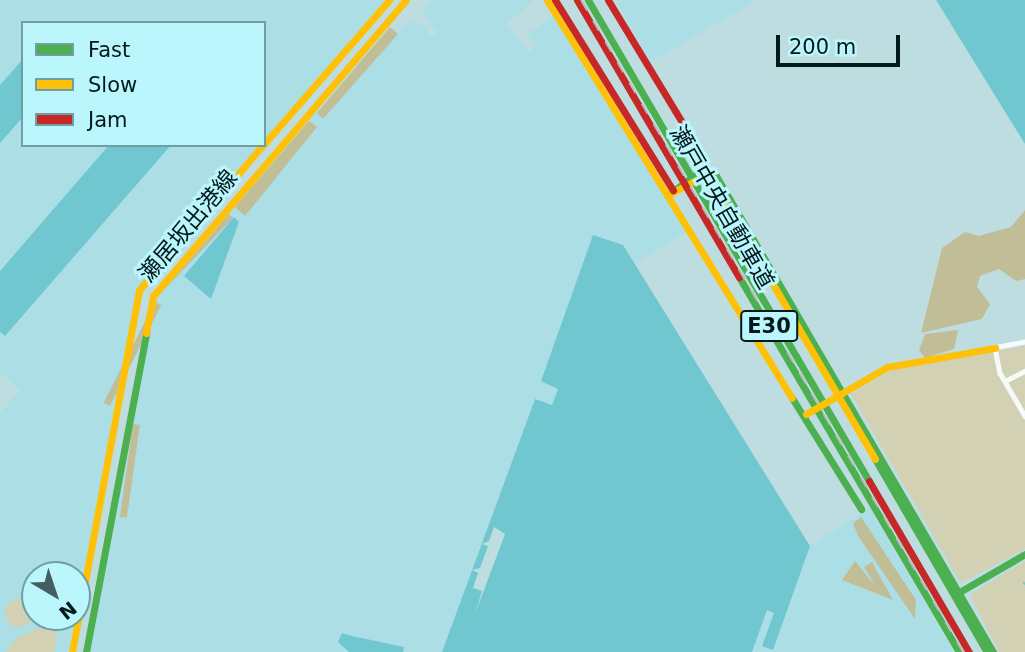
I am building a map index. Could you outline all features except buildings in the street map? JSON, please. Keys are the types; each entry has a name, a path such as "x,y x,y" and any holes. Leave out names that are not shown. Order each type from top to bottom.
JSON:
{"main road":[{"name":"瀬居坂出港線","path":"266,143 389,0"},
{"name":"瀬居坂出港線","path":"86,652 153,296 406,0"},
{"path":"547,0 672,192"},
{"path":"555,0 861,509"},
{"name":"瀬戸中央自動車道","path":"578,0 959,652"},
{"name":"瀬戸中央自動車道","path":"588,0 968,652"},
{"path":"608,0 702,156"},
{"name":"瀬居坂出港線","path":"72,652 139,290 262,147"},
{"path":"672,192 702,170 715,174 987,652"},
{"path":"806,414 887,368 995,348"},
{"path":"956,595 1025,554"},
{"path":"956,595 993,652"}],"street":[{"path":"1025,342 995,348 1005,382 1025,416"},
{"path":"1005,382 1025,371"}],"shaded area":[{"path":"0,0 385,0 266,138 266,21 21,21 21,147 258,147 137,289 86,561 21,561 21,631 72,631 68,652 0,652 0,413 20,390 0,373"},
{"path":"432,0 534,0 507,24 528,52 537,46 528,34 553,16 687,231 635,264 623,245 541,381 558,388 552,405 535,399 442,652 90,652 155,299 381,37 390,43 409,21 426,27 430,37 438,34 422,11"},
{"path":"616,0 757,0 651,62"},
{"path":"936,0 1025,0 1025,144"},
{"path":"390,27 398,34 323,119 317,113"},
{"path":"21,61 21,119 0,143 0,85"},
{"path":"309,121 317,127 245,216 235,207"},
{"path":"107,147 169,147 5,336 0,332 0,271"},
{"path":"1025,210 1025,279 1016,281 999,269 980,276 977,287 990,304 982,319 921,333 942,248 965,232 979,236 1011,227"},
{"path":"229,214 233,218 159,295"},
{"path":"234,217 239,222 211,299 184,276"},
{"path":"593,235 623,245 810,546 773,650 762,646 774,613 767,610 752,652 442,652 535,399 552,405 558,389 541,381"},
{"path":"155,302 161,305 110,406 104,403"},
{"path":"958,330 954,349 925,358 919,350 925,334"},
{"path":"133,424 140,425 127,518 120,517"},
{"path":"870,508 954,652 752,652 767,610 774,613 773,649 810,546"},
{"path":"861,517 916,600 915,619 858,536 853,523"},
{"path":"855,561 875,586 864,567 872,562 893,600 842,580"},
{"path":"342,633 404,647 403,652 349,652 338,642"}],"green space":[{"path":"1025,346 1025,549 961,583 851,394 893,370"},
{"path":"1025,561 1025,652 999,652 970,595"},
{"path":"19,599 19,627 9,623 5,613 9,603"},
{"path":"33,631 58,631 54,652 5,652 18,637"}],"pier":[{"path":"494,527 505,534 475,614 482,591 473,588 478,573 472,570 480,568 488,546 482,544 489,541"}],"railway":[{"path":"581,0 963,652"}],"traffic: fast":[{"path":"588,0 869,481"},
{"path":"669,194 702,170 715,174 993,652"},
{"path":"739,277 959,652"},
{"path":"86,652 146,333"},
{"path":"792,398 861,509"},
{"path":"875,459 987,652"},
{"path":"956,594 1025,554"}],"traffic: slow":[{"path":"266,142 389,0"},
{"path":"146,333 153,296 406,0"},
{"path":"547,0 792,398"},
{"path":"72,652 139,290 261,147"},
{"path":"669,194 702,177 712,180 875,459"},
{"path":"806,414 887,367 995,348"}],"traffic: jam":[{"path":"555,0 673,190"},
{"path":"577,0 739,277"},
{"path":"608,0 702,155"},
{"path":"869,481 969,652"}]}
